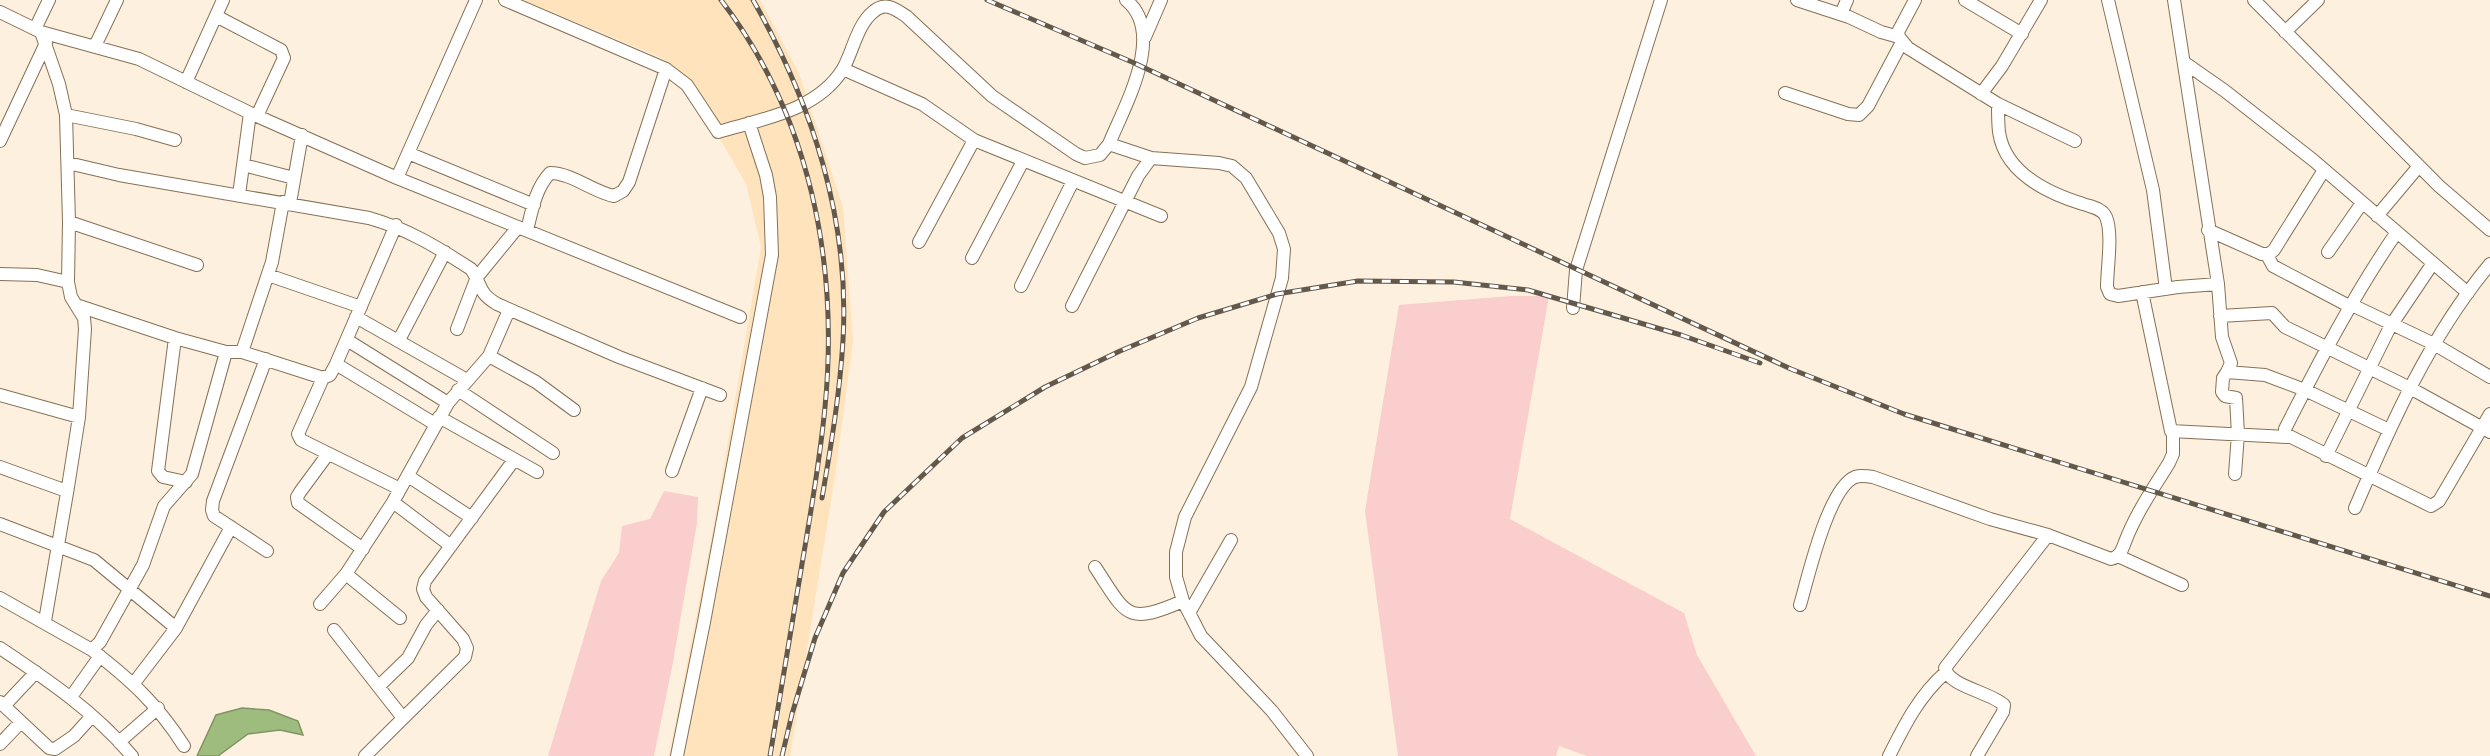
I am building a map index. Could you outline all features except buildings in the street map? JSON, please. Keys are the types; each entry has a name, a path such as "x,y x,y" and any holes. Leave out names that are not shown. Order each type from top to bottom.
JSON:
{"street":[{"path":"0,141 4,125 41,35 48,0"},
{"path":"95,46 117,0"},
{"path":"186,82 223,0"},
{"path":"397,178 476,0"},
{"path":"505,0 666,69 687,85 718,132 803,105 829,87 843,69 873,11 882,6 891,7 906,16 992,96 1061,145 1085,158 1100,155 1109,144 1140,65 1143,40 1141,19 1126,0"},
{"path":"1143,40 1161,0"},
{"path":"1573,308 1576,270 1660,0"},
{"path":"1797,0 1841,14 1900,40 1908,48 1998,104 2074,141"},
{"path":"1841,14 1847,0"},
{"path":"1785,93 1848,114 1859,115 1868,106 1900,40 1901,23 1915,0"},
{"path":"1965,0 2022,34"},
{"path":"1981,94 2022,34 2041,0"},
{"path":"2108,0 2153,190 2166,289"},
{"path":"2174,0 2186,63 2208,230 2218,284 2222,337 2231,363 2223,378 2222,393 2225,396 2236,398 2238,434 2235,474"},
{"path":"2254,0 2439,186 2490,230"},
{"path":"2285,32 2318,0"},
{"path":"0,12 41,35 95,46 139,59 397,178 740,317"},
{"path":"216,16 281,50 284,58 254,114 239,195"},
{"path":"41,35 66,115 68,282 71,297 79,306 85,329 79,417 45,621"},
{"path":"2186,63 2324,170 2468,292"},
{"path":"457,329 477,277 523,229 543,180 550,173 558,173 603,194 614,196 623,191 629,182 666,69"},
{"path":"843,69 922,104 974,140 1161,216"},
{"path":"1998,104 1999,132 2003,147 2011,162 2036,184 2060,197 2098,209 2106,216 2109,229 2108,291 2118,296 2218,284"},
{"path":"66,115 136,129 175,140"},
{"path":"676,756 704,622 772,255 770,197 766,176 749,123"},
{"path":"242,352 268,275 294,178 302,135"},
{"path":"919,242 974,140"},
{"path":"1109,144 1152,158 1219,163 1240,171 1279,233 1284,249 1282,278 1251,387 1185,517 1176,552 1176,577 1183,601 1201,636 1272,711 1307,756"},
{"path":"408,153 534,205"},
{"path":"1072,306 1127,202 1138,176 1152,158"},
{"path":"972,258 1023,161"},
{"path":"68,163 119,175 286,202 396,225 414,233 471,269 477,277 482,293 497,304 619,357 720,395"},
{"path":"243,165 294,178"},
{"path":"2377,216 2419,166"},
{"path":"2267,255 2274,250 2324,170"},
{"path":"1021,286 1073,181"},
{"path":"2328,252 2362,203"},
{"path":"69,222 197,265"},
{"path":"79,306 175,338 226,352 242,352 323,378 330,375 336,364 396,225"},
{"path":"2208,230 2267,255 2273,266 2349,306 2352,305 2434,344 2490,377"},
{"path":"2287,437 2285,429 2328,347 2397,232"},
{"path":"399,340 445,252"},
{"path":"2326,456 2392,324 2433,263"},
{"path":"2355,508 2389,430 2434,344 2468,292 2490,264"},
{"path":"0,274 37,275 68,282"},
{"path":"268,275 359,312 399,340 467,380"},
{"path":"2118,556 2139,510 2173,454 2173,432 2170,429 2142,292"},
{"path":"320,604 346,574 393,502 448,403 489,356 509,310"},
{"path":"2220,316 2272,313 2285,327 2410,388 2486,429"},
{"path":"175,338 158,471 163,477 186,482"},
{"path":"346,340 448,403"},
{"path":"71,697 143,565 164,506 186,482 196,463 226,352"},
{"path":"489,356 536,382 574,410"},
{"path":"266,359 213,501 212,510 214,516 267,551"},
{"path":"336,364 437,421 537,472"},
{"path":"2227,372 2258,372 2305,390 2389,430"},
{"path":"323,378 298,434 301,440 400,489"},
{"path":"672,471 702,388"},
{"path":"458,390 553,453"},
{"path":"0,395 79,417"},
{"path":"2173,432 2287,437 2427,504 2435,505 2486,429 2490,414"},
{"path":"328,454 300,492 297,497 298,503 363,549"},
{"path":"365,756 465,657 467,648 463,639 426,597 423,589 425,581 514,460"},
{"path":"0,466 61,489 68,487"},
{"path":"408,476 472,519"},
{"path":"1800,605 1825,521 1838,495 1855,477 1873,477 2107,558 2118,556 2182,585"},
{"path":"393,502 451,546"},
{"path":"0,524 94,560 176,628"},
{"path":"134,683 176,628 231,527"},
{"path":"1888,756 1908,716 1930,686 1946,672 1947,664 2048,536"},
{"path":"1189,613 1231,540"},
{"path":"1095,567 1122,608 1132,614 1156,612 1183,601"},
{"path":"346,574 400,618"},
{"path":"0,598 45,621 96,653 134,683 158,708 184,746"},
{"path":"379,686 408,658 426,625 438,610"},
{"path":"334,630 403,718"},
{"path":"0,648 71,697 132,756"},
{"path":"36,672 2,704 49,747 65,751 92,716"},
{"path":"1946,672 1953,680 1996,699 2004,705 1977,756"},
{"path":"120,742 158,708"},
{"path":"0,744 21,722"}],"shaded area":[{"path":"523,0 760,0 799,73 843,207 853,341 835,476 790,756 669,756 712,535 761,247 746,184 710,122 664,59"},
{"path":"1511,296 1549,296 1510,519 1684,613 1697,655 1756,756 1587,756 1559,746 1556,756 1398,756 1365,511 1399,305"},
{"path":"664,491 698,497 697,523 654,756 548,756 601,581 619,553 622,526 650,519"},
{"path":"242,708 269,710 298,721 303,735 280,730 248,734 218,756 197,756 216,715"}],"railway":[{"path":"721,0 752,45 777,92 797,142 812,193 822,246 827,299 828,353 821,446 770,756"},
{"path":"753,0 793,80 809,121 823,164 840,251 844,295 842,360 822,498"},
{"path":"987,0 1132,62 1791,369 1904,414 2490,596"},
{"path":"782,756 815,638 843,573 884,512 962,438 1045,387 1120,351 1198,318 1277,294 1358,281 1454,282 1528,290 1681,335 1760,363"}]}
